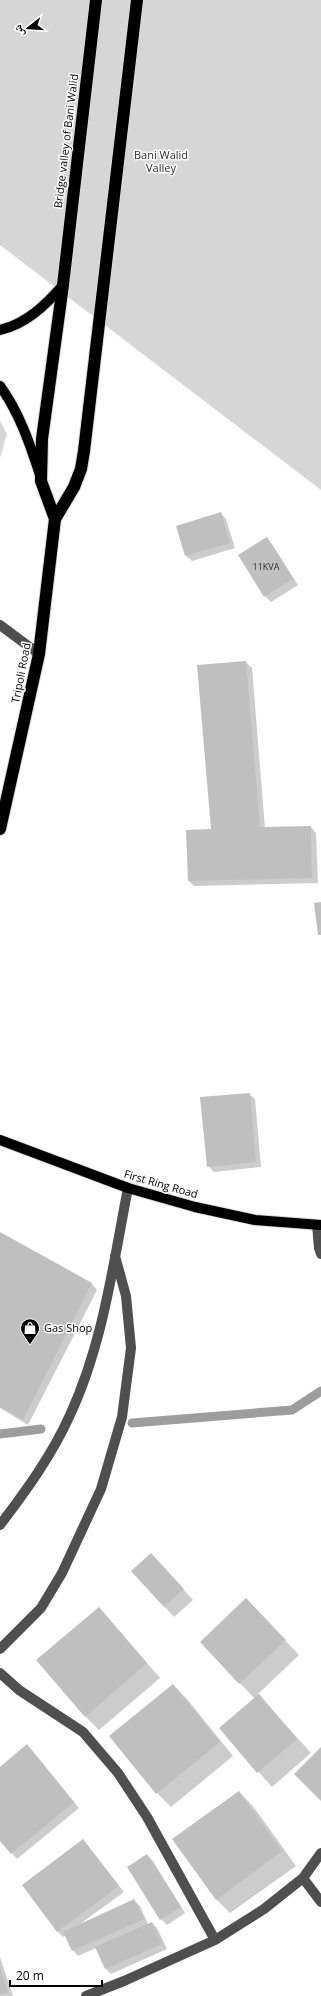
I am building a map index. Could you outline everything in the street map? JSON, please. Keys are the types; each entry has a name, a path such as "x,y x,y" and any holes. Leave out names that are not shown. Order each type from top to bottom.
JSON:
{"highway":[{"name":"Bridge valley of Bani Walid","path":"41,480 42,440 63,286 96,0"},
{"path":"55,520 69,498 80,469 104,286 136,0"},
{"path":"41,480 55,520"},
{"name":"Tripoli Road","path":"0,829 39,654 55,520"}],"main road":[{"path":"0,330 28,318 47,303 63,286"},
{"path":"0,386 18,417 32,448 41,480"},
{"name":"First Ring Road","path":"0,1140 128,1188 195,1207 255,1220 319,1225"}],"street":[{"path":"0,625 39,654"},
{"path":"0,1526 49,1455 70,1415 89,1368 103,1317 128,1188"},
{"path":"319,1225 319,1248 321,1254"},
{"path":"0,1649 41,1608 62,1573 101,1489 122,1417 131,1348 126,1296 115,1256"},
{"path":"0,1673 19,1690 83,1732 118,1773 147,1817 215,1940"},
{"path":"86,1996 124,1981 215,1940 264,1910 303,1878 321,1853"},
{"path":"303,1878 321,1902"}],"green space":[{"name":"Bani Walid Valley","path":"0,0 321,0 321,490 0,245"},
{"path":"0,421 7,434 0,458"}],"building":[{"path":"221,512 230,543 185,556 176,526"},
{"path":"267,537 293,579 264,597 238,555"},
{"path":"246,661 260,827 311,826 312,878 188,881 186,830 211,829 197,665"},
{"path":"321,902 321,935 318,935 314,903"},
{"path":"250,1093 256,1162 207,1167 200,1097"},
{"name":"Gas Shop","path":"0,1232 92,1283 23,1420 0,1407"},
{"path":"151,1553 184,1589 164,1607 131,1571"},
{"path":"246,1598 286,1640 239,1684 200,1642"},
{"path":"99,1607 147,1663 85,1717 36,1660"},
{"path":"173,1684 220,1742 156,1794 109,1736"},
{"path":"259,1694 297,1739 257,1773 219,1728"},
{"path":"27,1744 74,1802 11,1854 0,1841 0,1767"},
{"path":"321,1747 321,1801 294,1774"},
{"path":"239,1791 282,1851 216,1900 172,1839"},
{"path":"83,1839 119,1886 57,1932 22,1885"},
{"path":"147,1854 181,1907 160,1920 127,1867"},
{"path":"134,1899 144,1919 72,1951 63,1932"},
{"path":"152,1922 162,1944 105,1969 95,1947"},
{"path":"0,1968 8,1992 0,1995"}],"waterway":[{"path":"132,1423 292,1410 321,1391"},
{"path":"0,1434 41,1429"}],"place":[{"name":"Gas Shop","path":"30,1345"}]}
